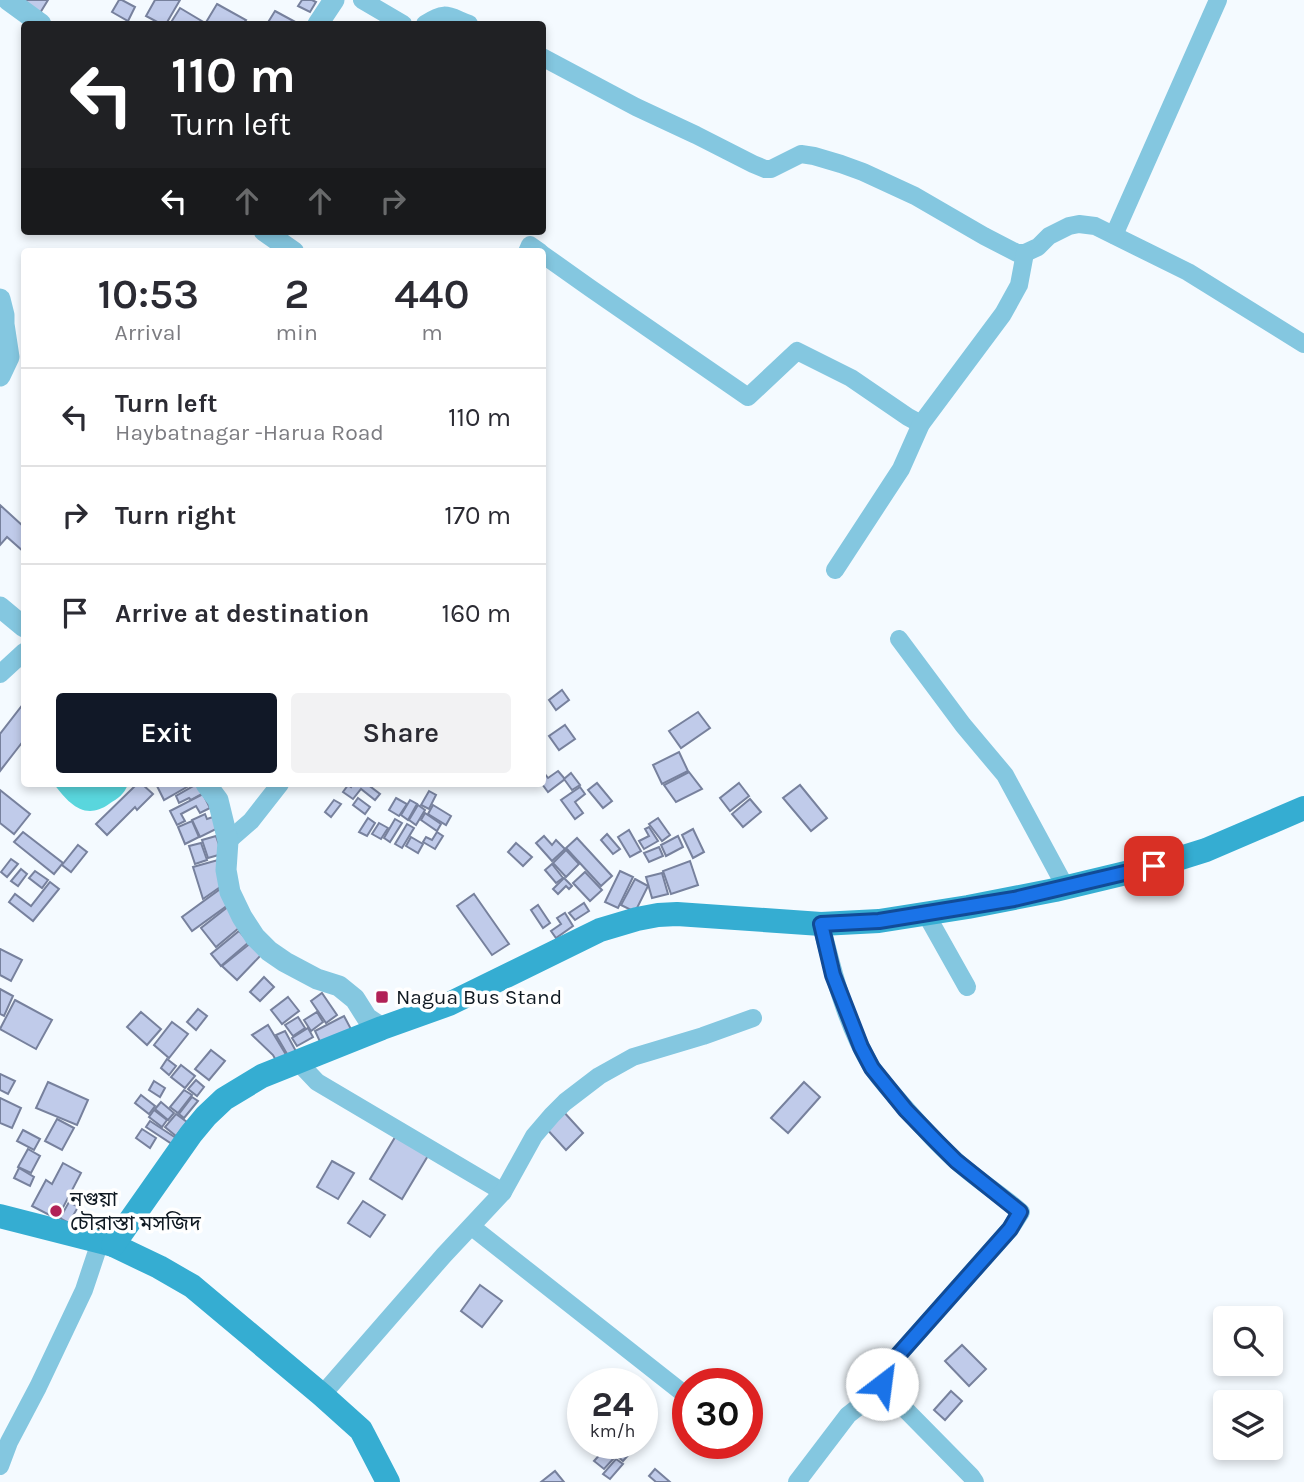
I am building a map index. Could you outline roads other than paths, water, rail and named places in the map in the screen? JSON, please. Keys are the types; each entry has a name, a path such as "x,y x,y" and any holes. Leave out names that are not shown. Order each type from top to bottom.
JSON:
{"main road":[{"path":"107,1244 191,1134 224,1099 262,1076 449,1004 600,930 637,919 677,914 821,924 879,921 1014,899 1144,869 1206,850 1304,808"},
{"path":"0,1216 107,1244 159,1267 192,1286 361,1430 387,1482"}],"street":[{"path":"8,0 37,21"},
{"path":"320,21 334,0"},
{"path":"362,0 398,21"},
{"path":"1114,235 1218,0"},
{"path":"429,21 444,14 462,21"},
{"path":"546,59 636,107 765,169 771,169 801,154 841,164 894,186 1017,253 1025,253 1038,247 1049,236 1069,226 1095,226 1188,272 1304,344"},
{"path":"270,235 288,248"},
{"path":"835,570 901,468 921,424 1003,314 1019,285 1025,253"},
{"path":"546,257 748,397 797,351 851,378 921,424"},
{"path":"0,299 9,357 0,376"},
{"path":"0,607 21,624"},
{"path":"899,639 963,725 1005,775 1066,888"},
{"path":"0,674 21,656"},
{"path":"208,787 218,800 228,841 226,870 230,892 255,937 285,962 317,979 339,986 355,999 367,1018 382,1028"},
{"path":"228,841 251,821 278,787"},
{"path":"926,914 967,987"},
{"path":"821,924 836,985 872,1068 906,1110 956,1161 1020,1212 1010,1229 893,1361 881,1382 975,1482"},
{"path":"322,1395 444,1255 503,1192 534,1136 552,1115 599,1076 633,1057 753,1018"},
{"path":"299,1063 317,1082 503,1192"},
{"path":"472,1227 672,1384"},
{"path":"0,1466 9,1442 107,1244"},
{"path":"797,1482 848,1415 884,1387"}],"water":[{"path":"57,787 127,787 118,798 92,811 78,808"}],"place":[{"name":"Nagua Bus Stand","path":"382,997"},
{"name":"নগুয়া চৌরাস্তা মসজিদ","path":"56,1211"}]}
